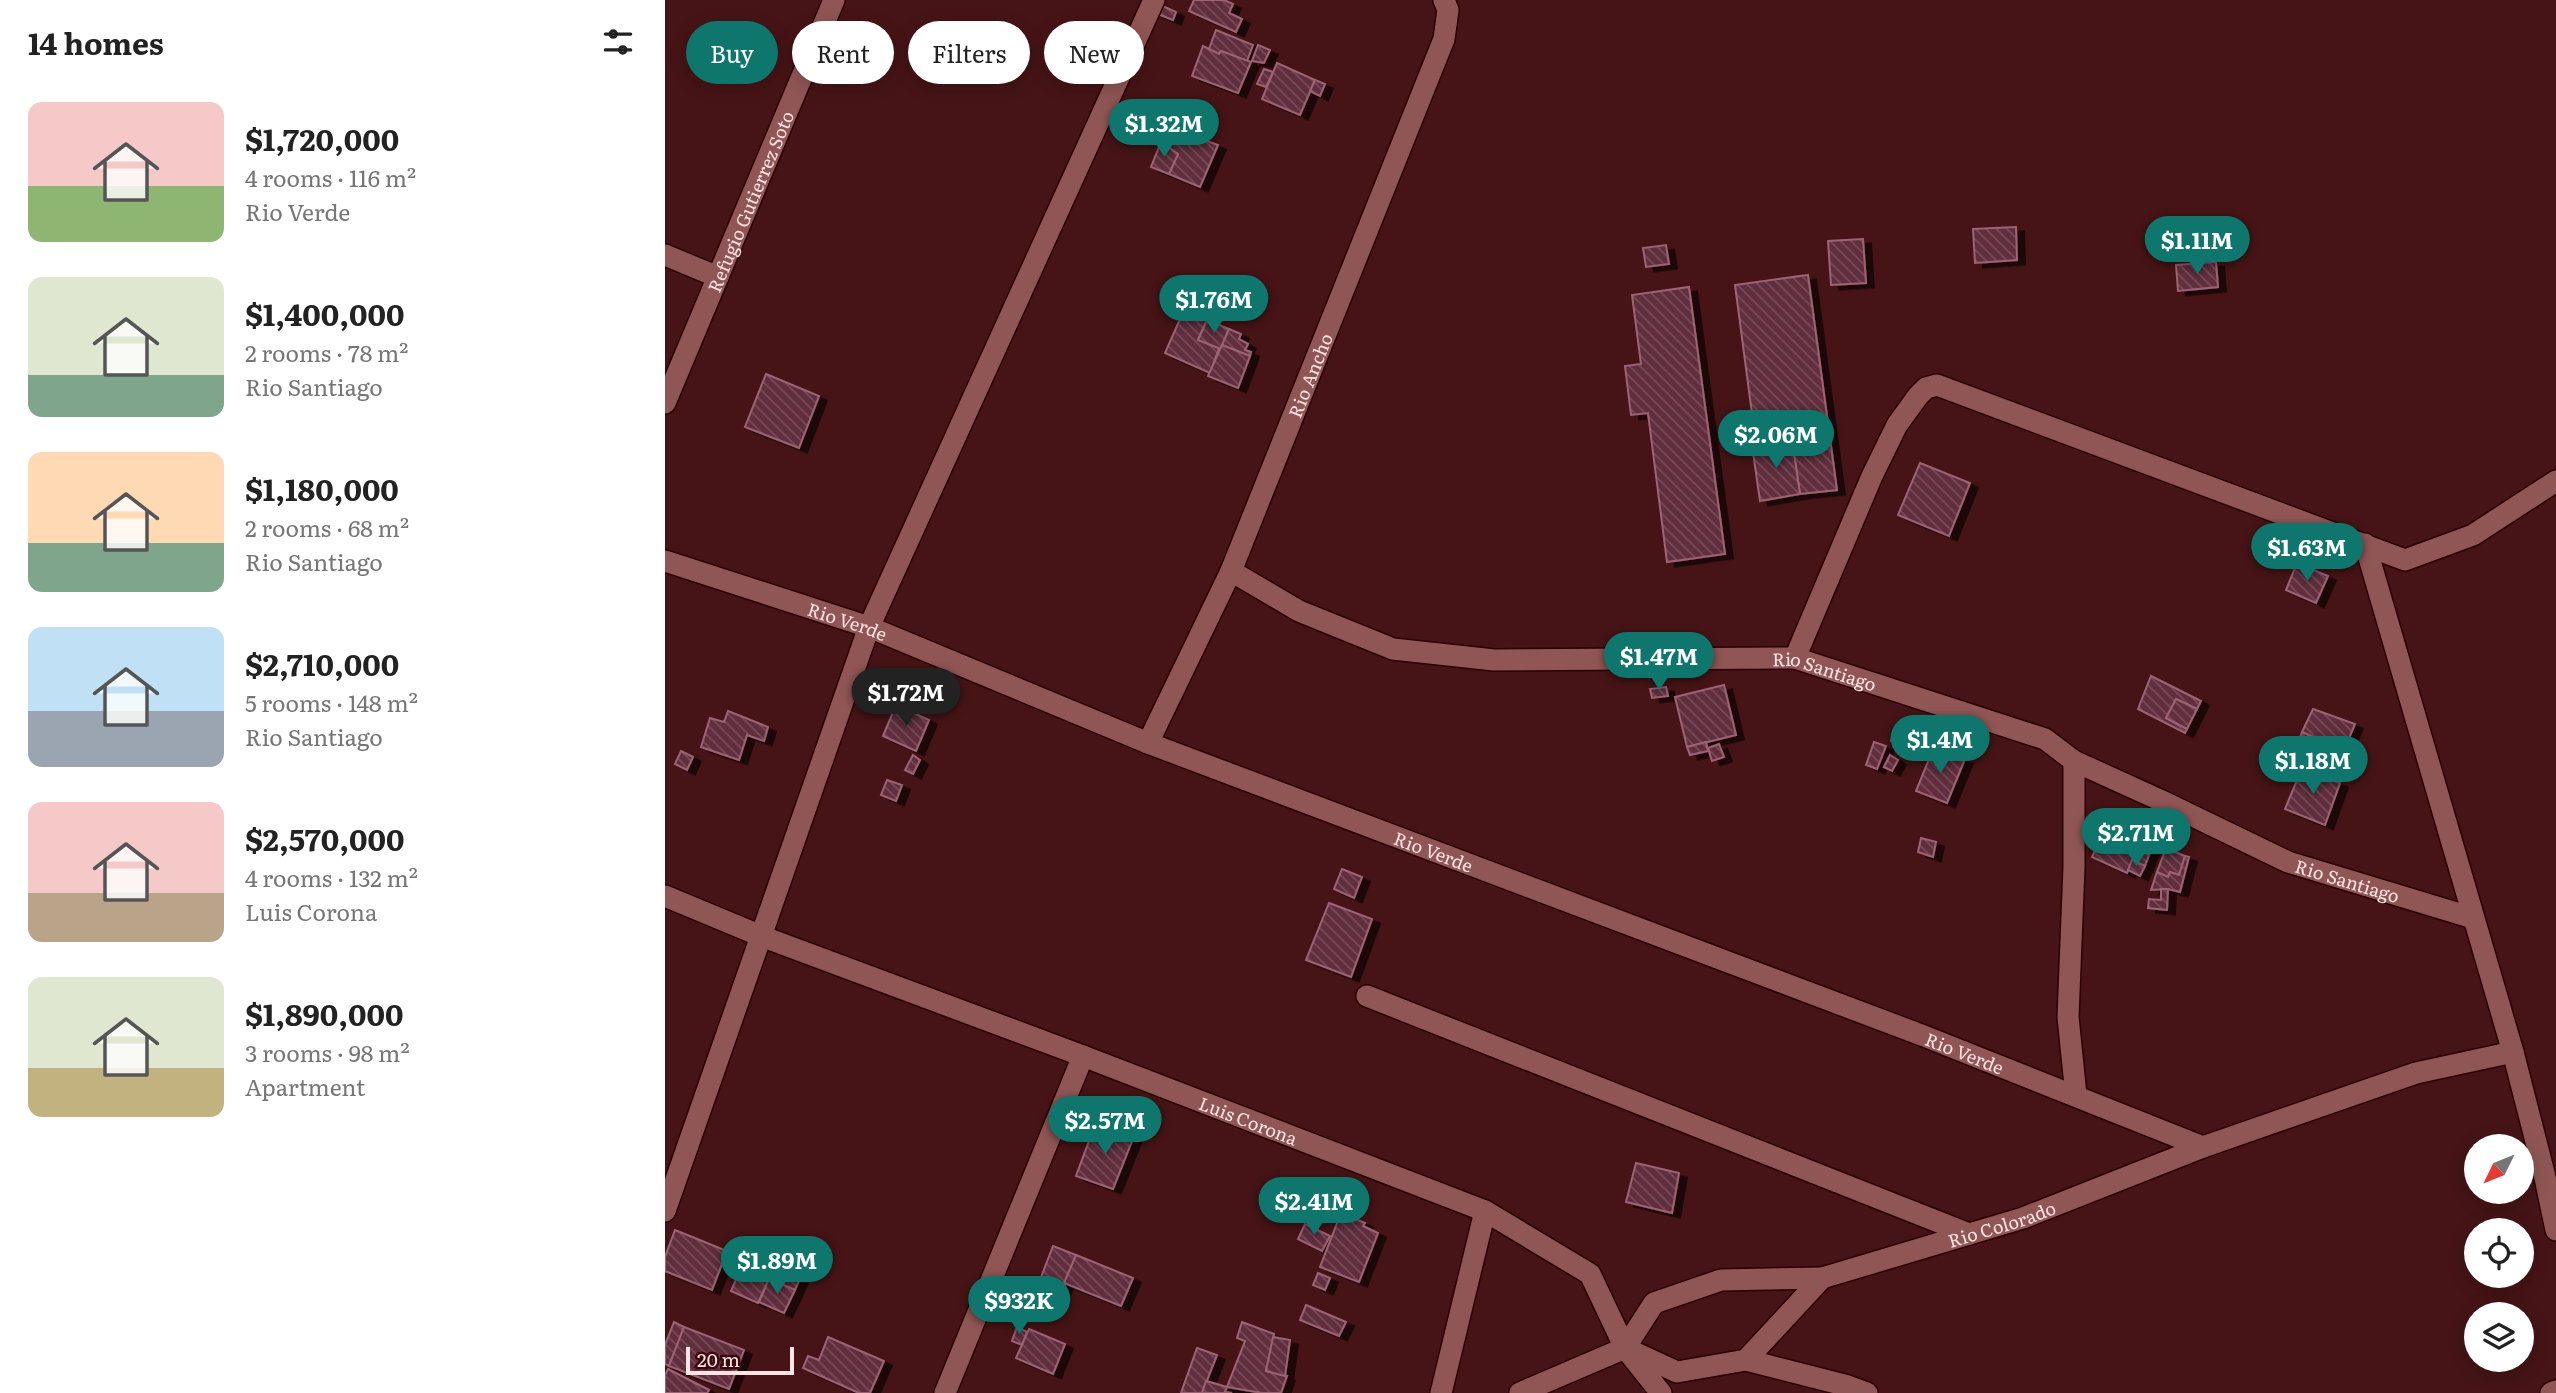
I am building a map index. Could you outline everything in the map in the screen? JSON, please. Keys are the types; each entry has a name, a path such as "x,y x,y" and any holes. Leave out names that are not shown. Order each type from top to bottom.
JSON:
{"street":[{"name":"Refugio Gutierrez Soto","path":"665,402 834,0"},
{"path":"665,1211 869,627 1154,0"},
{"name":"Rio Ancho","path":"1148,743 1231,571 1444,39 1448,10 1444,0"},
{"path":"665,255 718,277"},
{"path":"1795,657 1872,475 1897,425 1926,388 1937,385 2405,560 2473,536 2556,481"},
{"path":"2365,544 2514,1052 2556,1230"},
{"name":"Rio Verde","path":"665,561 869,627 1148,743 1924,1036 2203,1147"},
{"name":"Rio Santiago","path":"1231,571 1299,611 1393,649 1494,660 1795,657 2045,739 2074,761 2288,862 2473,918"},
{"path":"2074,761 2074,867 2068,1017 2076,1096"},
{"name":"Luis Corona","path":"665,895 761,936 1083,1056 1485,1211 1590,1274 1625,1348 1661,1393"},
{"path":"1367,996 1969,1234"},
{"name":"Rio Colorado","path":"1822,1278 2022,1218 2203,1147 2416,1073 2514,1052"},
{"path":"945,1393 1083,1056"},
{"path":"1441,1393 1485,1211"},
{"path":"1520,1393 1625,1348 1654,1303 1721,1280 1822,1278"},
{"path":"1746,1360 1822,1278"},
{"path":"1625,1348 1677,1372 1746,1360 1867,1393"}],"building":[{"path":"1194,0 1224,0 1233,4 1229,13 1242,19 1236,32 1189,11"},
{"path":"1158,4 1176,12 1173,20 1155,13"},
{"path":"1216,30 1253,45 1247,61 1209,49"},
{"path":"1258,45 1270,50 1264,63 1252,61"},
{"path":"1203,46 1219,54 1221,51 1251,62 1238,93 1192,76"},
{"path":"1277,63 1315,80 1300,115 1262,99"},
{"path":"1264,69 1273,72 1266,87 1257,84"},
{"path":"1315,80 1325,84 1320,96 1310,91"},
{"path":"1167,126 1218,145 1200,187 1169,174 1178,154 1161,142"},
{"path":"1161,142 1178,154 1169,174 1151,167"},
{"path":"2016,227 2017,260 1975,263 1973,229"},
{"path":"1863,239 1866,283 1831,285 1828,241"},
{"path":"1666,245 1669,264 1646,267 1643,248"},
{"path":"2216,262 2218,287 2178,291 2176,265"},
{"path":"1808,275 1837,490 1800,494 1792,440 1756,444 1735,285"},
{"path":"1689,287 1725,554 1667,562 1648,413 1631,415 1625,366 1641,364 1632,295"},
{"path":"1184,310 1207,320 1198,340 1219,348 1210,373 1165,353"},
{"path":"1207,320 1229,329 1221,349 1198,340"},
{"path":"1229,329 1241,334 1239,339 1248,344 1245,350 1251,352 1250,356 1222,345"},
{"path":"1222,345 1250,356 1238,388 1208,376"},
{"path":"766,374 819,396 799,448 745,427"},
{"path":"1792,440 1800,494 1760,501 1752,445"},
{"path":"1920,463 1970,483 1949,536 1898,515"},
{"path":"2297,563 2328,576 2316,603 2286,590"},
{"path":"2151,676 2201,701 2197,709 2176,699 2166,718 2187,729 2185,733 2138,709"},
{"path":"1724,685 1736,735 1687,747 1675,697"},
{"path":"1666,687 1668,696 1652,698 1650,689"},
{"path":"2176,699 2197,709 2187,729 2166,718"},
{"path":"896,705 929,720 916,751 883,736"},
{"path":"2313,709 2355,724 2344,750 2302,732"},
{"path":"728,711 768,727 764,741 747,735 739,760 701,747 710,718 724,722"},
{"path":"2302,732 2315,738 2311,748 2298,743"},
{"path":"1893,733 1908,739 1905,747 1891,741"},
{"path":"1706,742 1708,751 1690,755 1687,747"},
{"path":"1874,742 1886,746 1877,769 1866,765"},
{"path":"1719,744 1724,757 1712,761 1708,748"},
{"path":"1934,747 1965,759 1947,803 1916,791"},
{"path":"681,751 693,757 687,770 675,764"},
{"path":"913,755 920,760 913,774 905,770"},
{"path":"1890,755 1898,760 1892,771 1884,767"},
{"path":"2302,768 2340,783 2325,825 2285,809"},
{"path":"887,780 902,785 896,801 881,795"},
{"path":"2108,821 2142,837 2127,873 2092,857"},
{"path":"2142,837 2155,843 2149,855 2137,849"},
{"path":"1921,838 1936,842 1933,857 1918,852"},
{"path":"2166,848 2185,856 2179,875 2170,872 2168,877 2157,872"},
{"path":"2137,849 2149,855 2145,866 2132,860"},
{"path":"2185,856 2189,857 2180,892 2168,889 2151,890 2157,872 2168,877 2170,872 2179,875"},
{"path":"2132,860 2145,866 2140,876 2128,870"},
{"path":"1342,869 1362,877 1354,898 1334,889"},
{"path":"2161,889 2168,889 2167,910 2148,908 2149,899 2161,900"},
{"path":"1329,903 1372,919 1351,977 1306,960"},
{"path":"1096,1122 1134,1136 1113,1189 1076,1176"},
{"path":"1636,1163 1679,1173 1672,1213 1626,1202"},
{"path":"1341,1213 1365,1223 1363,1226 1378,1233 1359,1282 1320,1267"},
{"path":"1305,1224 1330,1236 1322,1251 1298,1239"},
{"path":"675,1230 727,1251 712,1290 665,1271 665,1257"},
{"path":"1053,1246 1076,1255 1063,1290 1040,1280"},
{"path":"1076,1255 1133,1278 1121,1306 1064,1283"},
{"path":"745,1259 773,1270 758,1303 731,1291"},
{"path":"775,1262 802,1274 795,1290 769,1279"},
{"path":"1318,1273 1330,1278 1325,1290 1313,1285"},
{"path":"769,1279 795,1290 784,1313 759,1302"},
{"path":"1306,1305 1346,1322 1339,1336 1300,1320"},
{"path":"674,1322 684,1327 669,1366 665,1364 665,1345"},
{"path":"1242,1322 1274,1334 1266,1371 1287,1376 1281,1393 1227,1387 1245,1341 1237,1338"},
{"path":"684,1327 744,1350 729,1389 669,1366"},
{"path":"1017,1327 1027,1332 1022,1345 1012,1341"},
{"path":"1029,1329 1065,1344 1053,1374 1016,1358"},
{"path":"828,1337 884,1361 870,1393 859,1393 803,1368 808,1356 819,1360"},
{"path":"1273,1337 1290,1340 1285,1376 1266,1371"},
{"path":"1197,1348 1217,1355 1202,1393 1181,1393"},
{"path":"668,1369 709,1390 707,1393 665,1393 665,1375"},
{"path":"1206,1381 1227,1387 1225,1392 1232,1393 1202,1393"}]}
